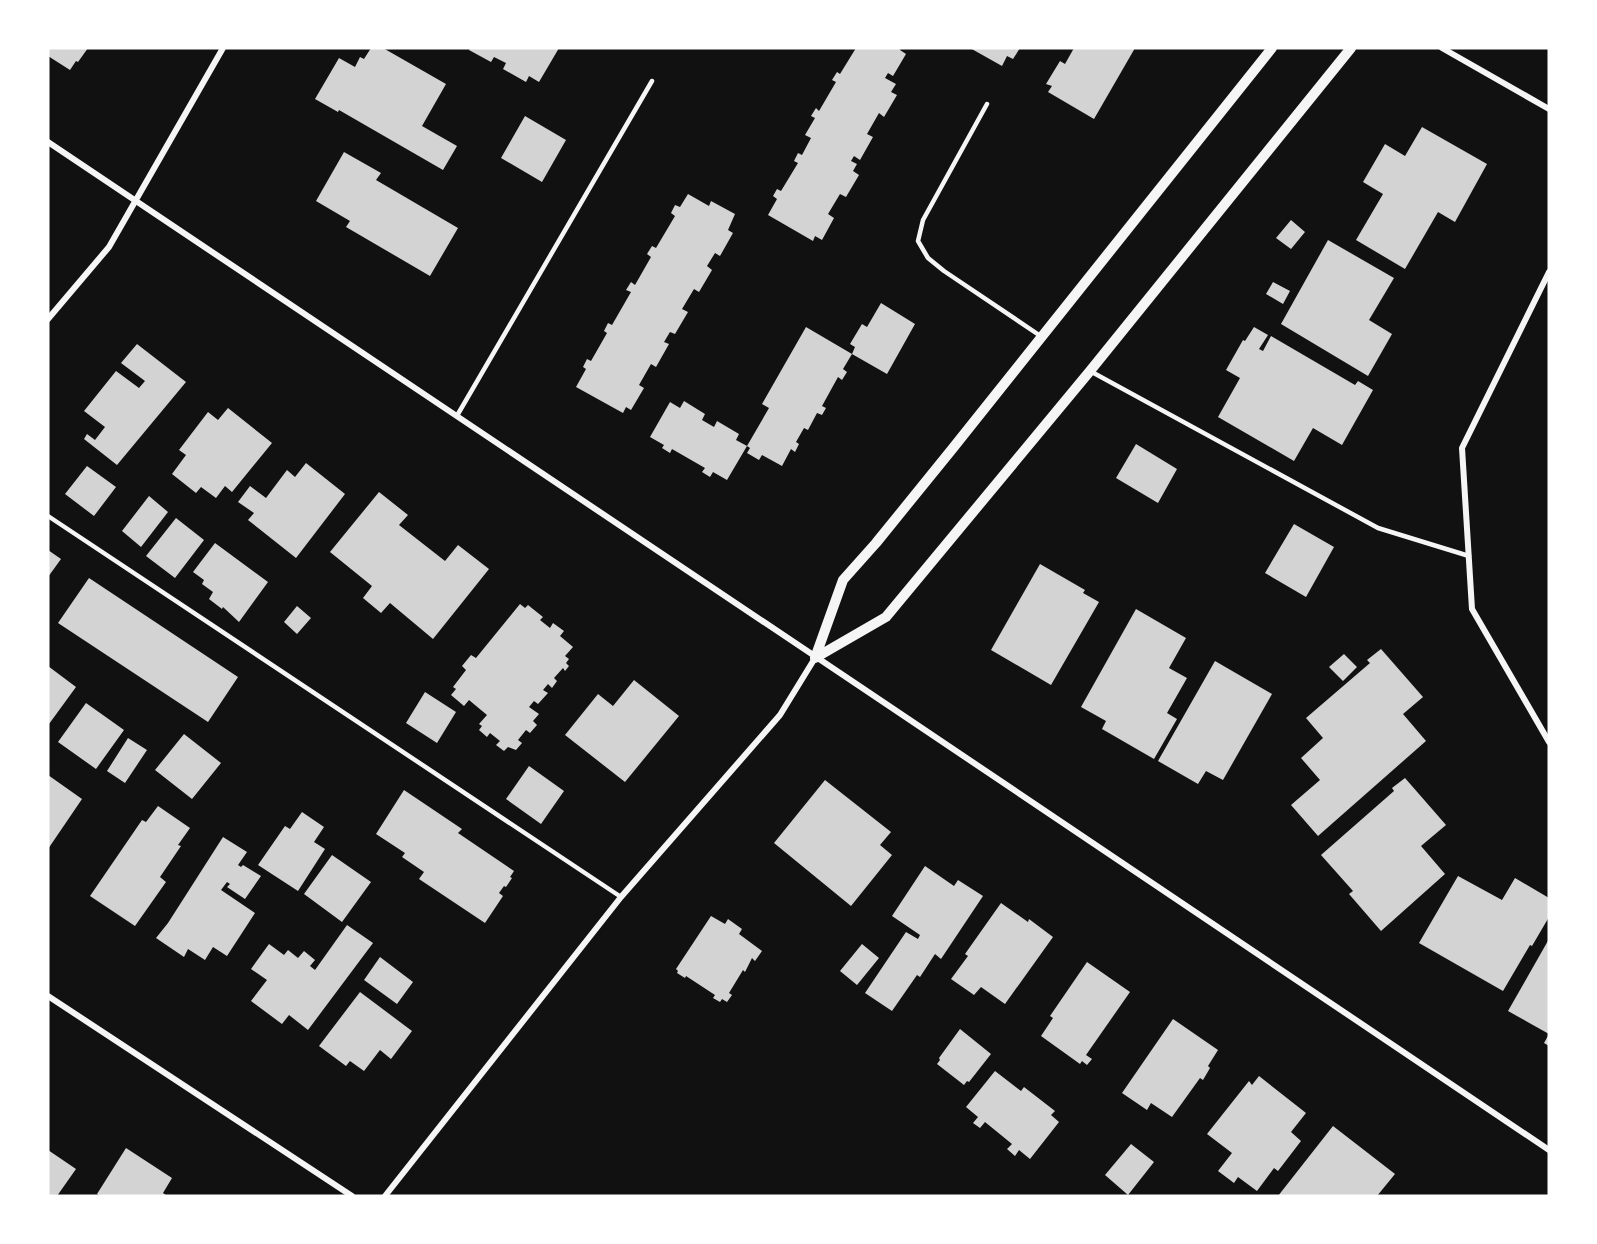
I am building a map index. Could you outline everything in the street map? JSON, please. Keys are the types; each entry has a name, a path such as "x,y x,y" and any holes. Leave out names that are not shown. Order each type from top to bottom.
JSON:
{"street":[{"path":"48,319 109,247 222,48"},
{"path":"385,1196 621,897 780,715 815,658 843,580 876,543 1272,48"},
{"path":"815,658 886,617 1090,371 1351,48"},
{"path":"1442,48 1549,109"},
{"path":"48,142 458,414 815,658 1549,1150"},
{"path":"1549,272 1462,448 1472,609 1549,742"},
{"path":"48,996 352,1196"}],"lane":[{"path":"458,414 652,81"},
{"path":"987,104 923,220 918,241 928,258 944,271 1042,337"},
{"path":"1090,371 1378,528 1469,556"},
{"path":"48,516 621,897"}],"building":[{"path":"48,48 88,48 70,70 48,56"},
{"path":"371,48 383,48 446,84 422,126 457,146 443,170 339,110 338,112 315,99 339,58 355,67 360,57 364,59"},
{"path":"470,48 559,48 539,82 529,76 526,82 503,69 506,63 494,57 491,62 469,50"},
{"path":"856,48 901,48 900,50 906,54 893,76 888,73 885,78 896,84 891,92 897,95 884,117 879,113 867,134 873,137 860,160 854,156 851,161 857,164 853,171 859,175 846,197 840,194 828,214 834,218 822,240 815,236 813,241 768,215 777,199 773,196 777,189 781,191 798,163 794,161 798,153 802,155 811,138 805,135 815,118 811,116 816,108 819,111 836,82 832,80 837,72 840,74"},
{"path":"970,48 1020,48 1013,59 1007,56 1002,66"},
{"path":"1074,48 1135,48 1094,119 1048,92 1052,86 1046,84 1060,61 1065,64"},
{"path":"525,116 566,140 542,182 501,158"},
{"path":"1422,127 1487,164 1455,222 1438,212 1405,269 1356,240 1383,194 1363,182 1385,144 1405,156"},
{"path":"344,152 381,173 376,180 458,228 430,276 346,227 350,221 316,201"},
{"path":"688,194 709,206 711,201 735,214 728,230 733,233 720,256 715,253 707,266 712,270 699,292 694,289 682,309 688,312 675,334 670,332 664,342 669,344 656,367 651,364 639,385 644,388 631,410 626,407 623,413 576,387 586,369 583,367 587,359 591,361 607,333 604,331 608,323 612,325 631,292 626,290 631,282 635,285 651,257 647,254 652,246 656,248 675,216 671,213 675,205 680,207"},
{"path":"1291,220 1305,232 1291,249 1276,238"},
{"path":"1328,240 1394,278 1369,320 1392,334 1368,376 1281,324"},
{"path":"1273,282 1290,291 1283,304 1266,294"},
{"path":"881,303 915,324 887,374 852,354 855,347 850,344 862,324 867,327"},
{"path":"806,327 852,354 843,369 847,372 842,380 838,377 822,406 826,408 822,415 817,413 808,430 804,428 796,442 799,444 795,452 791,449 782,466 762,455 759,460 747,453 750,448 747,446 769,408 762,404"},
{"path":"1254,327 1268,335 1259,349 1263,351 1271,336 1355,385 1358,381 1373,390 1342,445 1313,428 1294,461 1218,417 1240,378 1226,370 1243,340 1245,341"},
{"path":"137,344 186,382 117,465 84,439 87,434 95,440 105,427 84,411 116,371 139,388 145,381 121,363"},
{"path":"684,401 705,414 702,420 714,427 717,421 739,434 736,440 747,446 727,480 713,472 710,477 702,472 705,468 672,449 670,453 662,448 664,445 650,437 670,402 680,408"},
{"path":"228,408 272,443 232,492 225,486 216,498 201,487 196,493 172,474 186,455 179,450 208,412 218,420"},
{"path":"1136,444 1177,469 1158,503 1116,478"},
{"path":"306,463 345,494 296,558 248,520 254,513 238,502 250,486 266,498 287,470 295,477"},
{"path":"87,466 116,487 94,516 65,494"},
{"path":"379,492 408,515 399,525 445,561 458,545 489,569 433,639 390,603 381,613 363,598 372,586 330,552"},
{"path":"149,496 168,512 141,547 122,531"},
{"path":"176,518 204,540 175,578 146,556"},
{"path":"1294,524 1334,547 1306,597 1265,573"},
{"path":"215,543 268,582 239,622 223,607 222,609 209,599 213,592 202,584 204,580 193,572"},
{"path":"48,550 61,559 48,577"},
{"path":"1040,564 1085,590 1083,593 1099,602 1051,685 991,650"},
{"path":"89,578 238,677 208,722 58,623"},
{"path":"520,604 525,608 528,605 543,617 540,620 550,628 553,623 564,631 560,636 573,647 565,656 569,659 566,663 569,666 565,671 563,668 554,678 557,681 552,688 548,684 543,690 548,693 538,704 534,701 529,707 539,714 533,721 537,725 530,733 526,730 518,740 522,743 516,750 508,747 504,751 496,745 500,741 490,733 487,737 479,730 482,726 479,724 487,715 469,700 464,706 451,695 456,689 453,687 466,670 462,666 471,655 476,658"},
{"path":"297,606 311,618 297,634 284,622"},
{"path":"1136,609 1186,638 1169,668 1187,678 1167,713 1177,719 1154,759 1102,729 1106,721 1081,707"},
{"path":"1381,649 1423,697 1403,714 1426,741 1318,836 1291,805 1320,780 1301,758 1323,738 1306,718 1370,663 1367,660"},
{"path":"1344,654 1357,667 1343,681 1329,667"},
{"path":"1215,661 1272,694 1223,780 1206,771 1198,784 1158,761"},
{"path":"48,666 76,687 49,724 48,722"},
{"path":"634,680 679,716 625,782 565,735 598,694 613,706"},
{"path":"425,692 456,712 437,743 406,723"},
{"path":"86,703 124,730 96,769 58,742"},
{"path":"184,734 221,763 192,799 155,770"},
{"path":"128,738 147,750 125,783 107,771"},
{"path":"529,766 564,791 541,824 506,799"},
{"path":"48,775 82,799 48,849"},
{"path":"1405,778 1446,825 1421,846 1445,874 1381,931 1349,894 1353,891 1321,855 1394,791 1392,788"},
{"path":"825,780 891,832 880,845 892,855 851,906 774,843"},
{"path":"404,790 462,829 458,833 514,871 506,887 504,886 499,893 503,896 485,923 419,879 424,872 402,857 405,853 376,834"},
{"path":"158,806 190,828 160,877 166,882 135,926 90,896 142,820 146,822"},
{"path":"302,812 324,827 314,842 325,849 298,891 258,865 285,826 290,829"},
{"path":"223,837 247,852 238,865 241,867 243,865 261,876 245,899 227,887 230,884 227,882 221,890 255,913 227,956 213,947 205,960 188,949 184,957 156,938"},
{"path":"332,855 371,882 342,922 304,894"},
{"path":"925,866 954,886 958,880 983,896 941,959 935,954 920,977 917,975 892,1011 865,993 906,932 918,939 920,935 892,916"},
{"path":"1458,876 1502,900 1515,878 1549,898 1549,917 1503,991 1419,943"},
{"path":"1001,903 1028,922 1029,919 1053,937 1005,1004 981,987 974,995 951,979 968,956 965,954"},
{"path":"711,916 725,924 728,919 742,929 739,934 762,951 755,961 752,958 745,972 743,970 729,993 732,995 727,1002 722,999 720,1002 713,998 715,995 686,976 685,978 677,973 676,969"},
{"path":"347,925 373,943 308,1030 289,1015 282,1024 251,1001 267,980 251,969 269,944 284,955 288,950 298,958 304,951 315,960 310,966 315,970"},
{"path":"1549,939 1549,1034 1508,1011"},
{"path":"862,944 879,958 857,985 840,971"},
{"path":"380,957 413,982 397,1004 364,980"},
{"path":"1087,962 1130,992 1086,1055 1092,1059 1087,1065 1082,1061 1080,1064 1041,1036 1053,1018 1050,1016"},
{"path":"360,992 412,1031 391,1059 380,1050 364,1071 350,1061 346,1066 319,1046"},
{"path":"1173,1019 1218,1050 1203,1080 1200,1078 1172,1117 1151,1103 1147,1110 1122,1093"},
{"path":"960,1029 991,1054 969,1082 967,1081 964,1085 937,1064"},
{"path":"1549,1034 1549,1046 1544,1043"},
{"path":"995,1071 1021,1091 1024,1087 1055,1111 1051,1115 1059,1122 1030,1159 1019,1150 1015,1156 1007,1149 1012,1144 985,1122 980,1128 973,1123 978,1117 966,1107"},
{"path":"1259,1076 1306,1113 1291,1132 1301,1141 1278,1171 1274,1168 1257,1191 1238,1177 1234,1183 1218,1171 1232,1153 1207,1134 1249,1081 1252,1085"},
{"path":"1333,1126 1395,1174 1377,1196 1278,1196"},
{"path":"1131,1144 1154,1162 1128,1195 1105,1175"},
{"path":"126,1148 172,1178 163,1193 167,1196 100,1196 97,1194"},
{"path":"48,1150 76,1169 57,1196 48,1196"}]}
